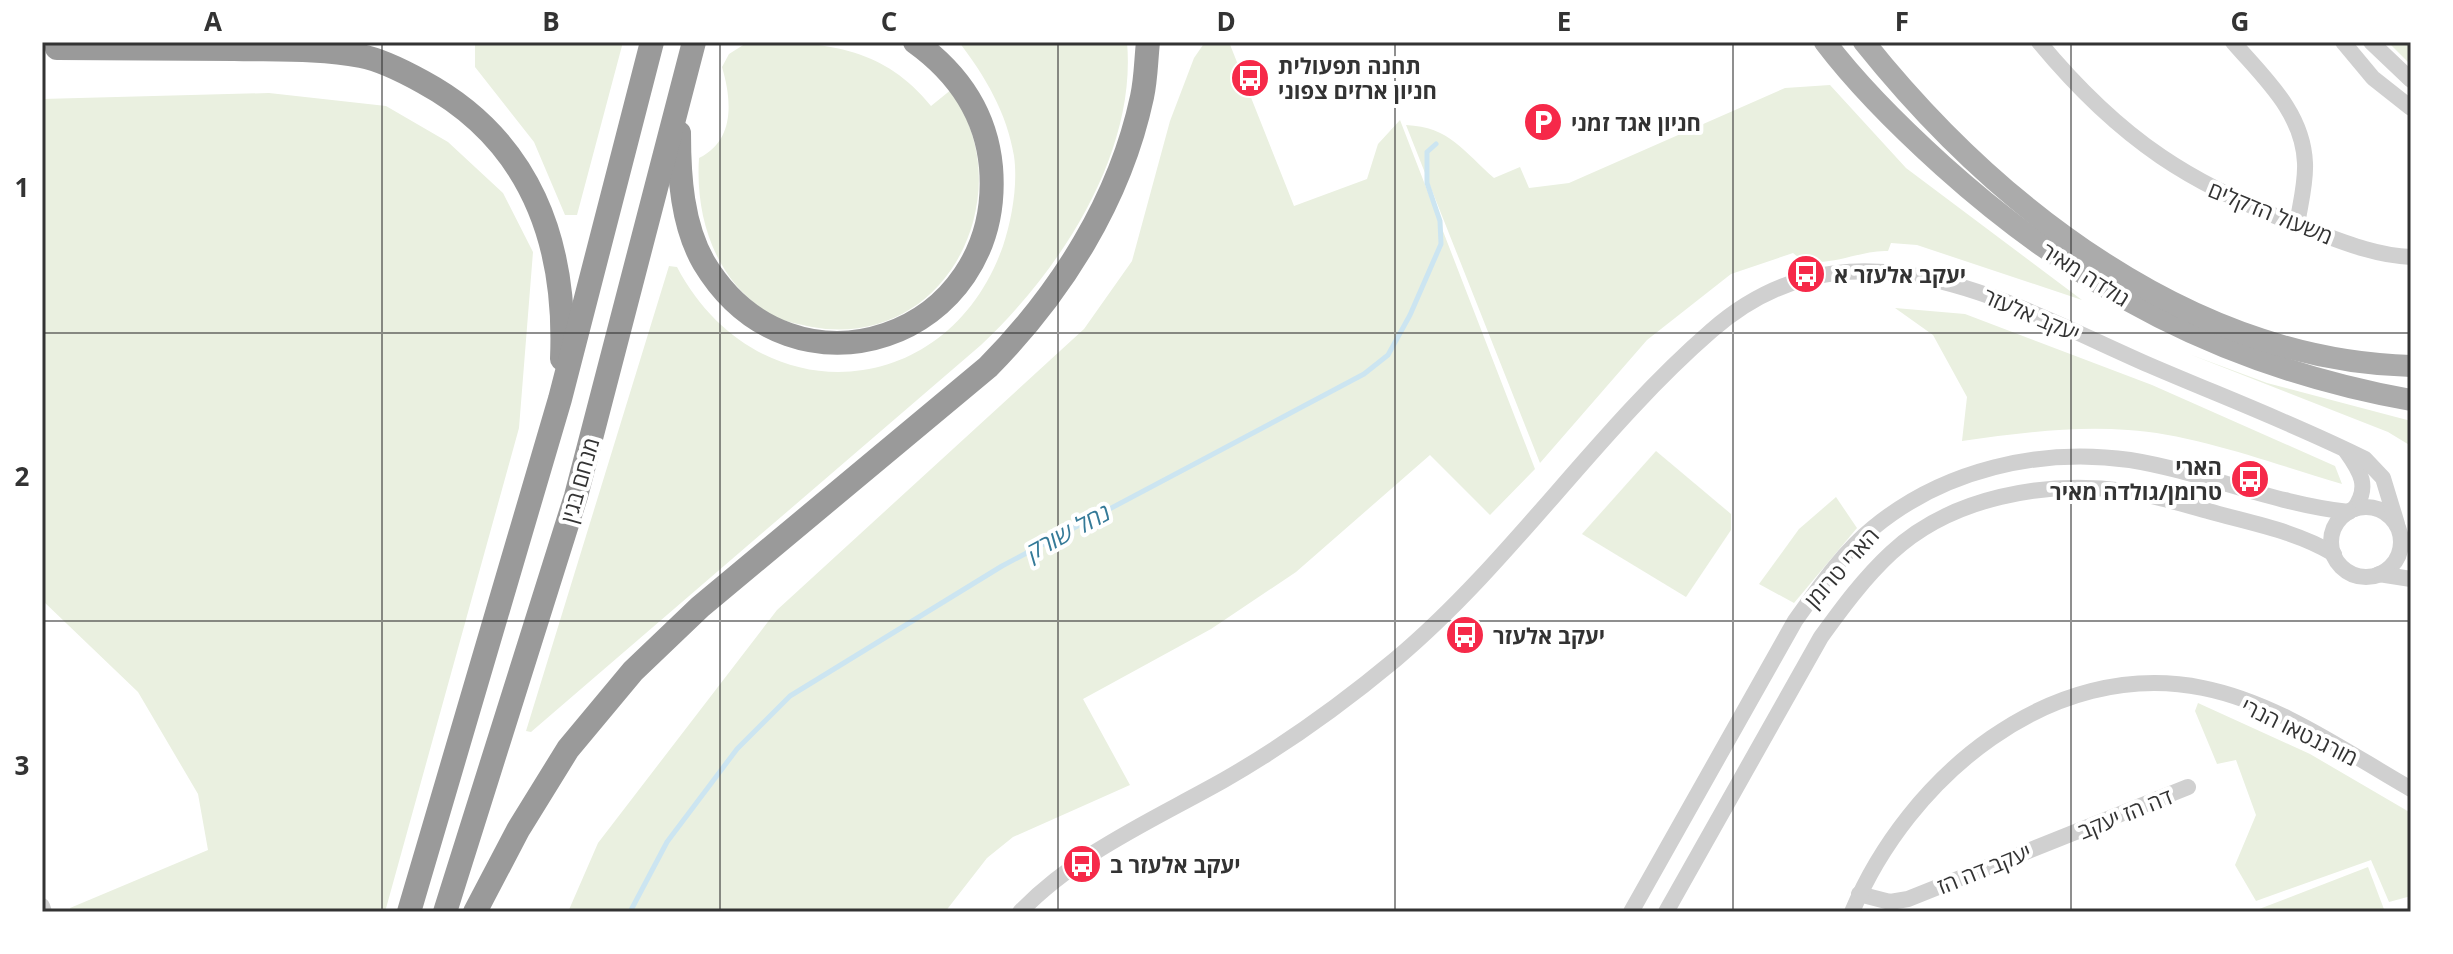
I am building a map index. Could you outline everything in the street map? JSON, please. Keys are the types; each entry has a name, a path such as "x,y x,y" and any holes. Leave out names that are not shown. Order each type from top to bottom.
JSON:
{"highway":[{"path":"49,48 140,42"},
{"name":"מנחם בגין","path":"409,912 417,875 560,399 652,42"},
{"name":"מנחם בגין","path":"445,912 576,496 694,42"},
{"path":"679,95 679,158 686,213 704,262 724,290 755,317 788,333 824,342 853,344 884,338 913,325 942,304 957,286 977,254 990,207 989,152 973,104 940,60 915,42"},
{"path":"475,912 518,830 568,749 633,671 700,607 988,367 1024,331 1056,288 1109,195 1142,98 1148,42"},
{"path":"49,48 312,50 364,57 411,75 455,99 493,134 526,179 548,227 560,280 560,399"}],"main road":[{"name":"גולדה מאיר","path":"1825,42 1922,147 2014,226 2091,281 2207,339 2294,370 2411,400"},
{"name":"גולדה מאיר","path":"1864,42 1927,114 2019,201 2050,227 2135,282 2189,309 2303,353 2351,362 2411,366"}],"street":[{"name":"משעול הדקלים","path":"2039,42 2103,110 2152,152 2218,193 2356,246 2411,257"},
{"path":"2233,42 2287,106 2300,130 2306,164 2297,225"},
{"path":"2343,42 2373,78 2411,108"},
{"path":"2371,42 2411,80"},
{"name":"יעקב אלעזר","path":"1020,912 1093,852 1261,758 1365,685 1462,598 1670,370 1714,328 1758,298 1801,280 1844,271 1886,270 1965,285 2365,459 2383,478 2403,534"},
{"path":"2345,449 2363,479 2363,496 2333,533 2334,554 2352,574 2411,579"},
{"name":"הארי טרומן","path":"1631,912 1795,621 1826,578 1872,529 1920,495 1975,472 2013,463 2087,458 2129,460 2309,507 2351,510"},
{"name":"הארי טרומן","path":"1666,912 1821,637 1850,597 1892,552 1935,522 1984,501 2030,491 2125,490 2301,537 2334,554"},
{"path":"2351,510 2381,510 2403,534 2396,561 2379,574"},
{"name":"מורגנטאו הנרי","path":"1852,912 1883,847 1936,782 1992,737 2049,705 2109,687 2172,682 2207,688 2267,710 2308,730 2411,789"},
{"name":"דה הז יעקב","path":"2062,838 2188,787"},
{"name":"יעקב דה הז","path":"1859,894 1890,902 1908,899 2062,838"},
{"path":"42,906 44,912"}],"green space":[{"path":"475,42 623,42 577,215 565,215 534,142 475,67"},
{"path":"748,42 801,43 849,51 892,70 931,106 952,89 968,121 977,154 977,204 963,248 950,271 914,307 866,327 840,330 812,327 772,315 736,286 723,267 713,247 701,204 699,158 711,150 725,130 729,106 722,67 729,54"},
{"path":"959,42 1127,42 1127,84 1119,126 1106,168 1064,247 1038,283 981,345 531,732 526,731 669,266 677,267 711,315 753,349 800,367 848,372 896,362 939,337 976,299 1006,236 1013,201 1015,167 1011,140 1000,110 978,68"},
{"path":"1205,42 1229,42 1294,206 1367,179 1378,144 1400,120 1535,469 1490,515 1430,455 1296,572 1211,629 1083,699 1130,785 1013,837 987,858 945,912 568,912 598,843 777,610 1084,329 1132,261 1170,121 1194,58"},
{"path":"2388,42 2411,42 2411,65"},
{"path":"1830,85 1906,168 2082,300 1917,245 1891,243 1888,251 1826,262 1803,259 1793,253 1731,274 1647,340 1540,463 1406,125 1434,130 1455,142 1494,178 1520,167 1529,188 1569,183 1785,88"},
{"path":"269,93 386,106 448,142 503,193 533,252 519,428 385,912 71,912 70,908 208,850 198,794 138,692 42,600 42,99"},
{"path":"1895,308 1965,314 2152,385 2335,466 2342,484 2181,437 2128,430 2065,430 1962,441 1967,397 1933,335"},
{"path":"2189,354 2267,383 2411,421 2411,446 2388,432"},
{"path":"1656,451 1731,514 1731,530 1686,597 1582,534"},
{"path":"1836,497 1857,528 1794,603 1759,584 1799,529"},
{"path":"2198,703 2310,754 2411,813 2411,896 2389,902 2371,860 2256,901 2235,865 2256,815 2236,760 2217,764 2195,711"},
{"path":"2368,867 2385,912 2254,911"}],"waterway":[{"name":"נחל שורק","path":"630,912 667,842 737,749 790,696 1002,566 1364,374 1388,355 1410,315 1441,244 1440,221 1427,183 1427,152 1436,144"}],"place":[{"name":"תחנה תפעולית חניון ארזים צפוני","path":"1250,78"},
{"name":"חניון אגד זמני","path":"1543,122"},
{"name":"יעקב אלעזר א","path":"1806,274"},
{"name":"הארי טרומן/גולדה מאיר","path":"2250,479"},
{"name":"יעקב אלעזר","path":"1465,635"},
{"name":"יעקב אלעזר ב","path":"1082,864"}]}
